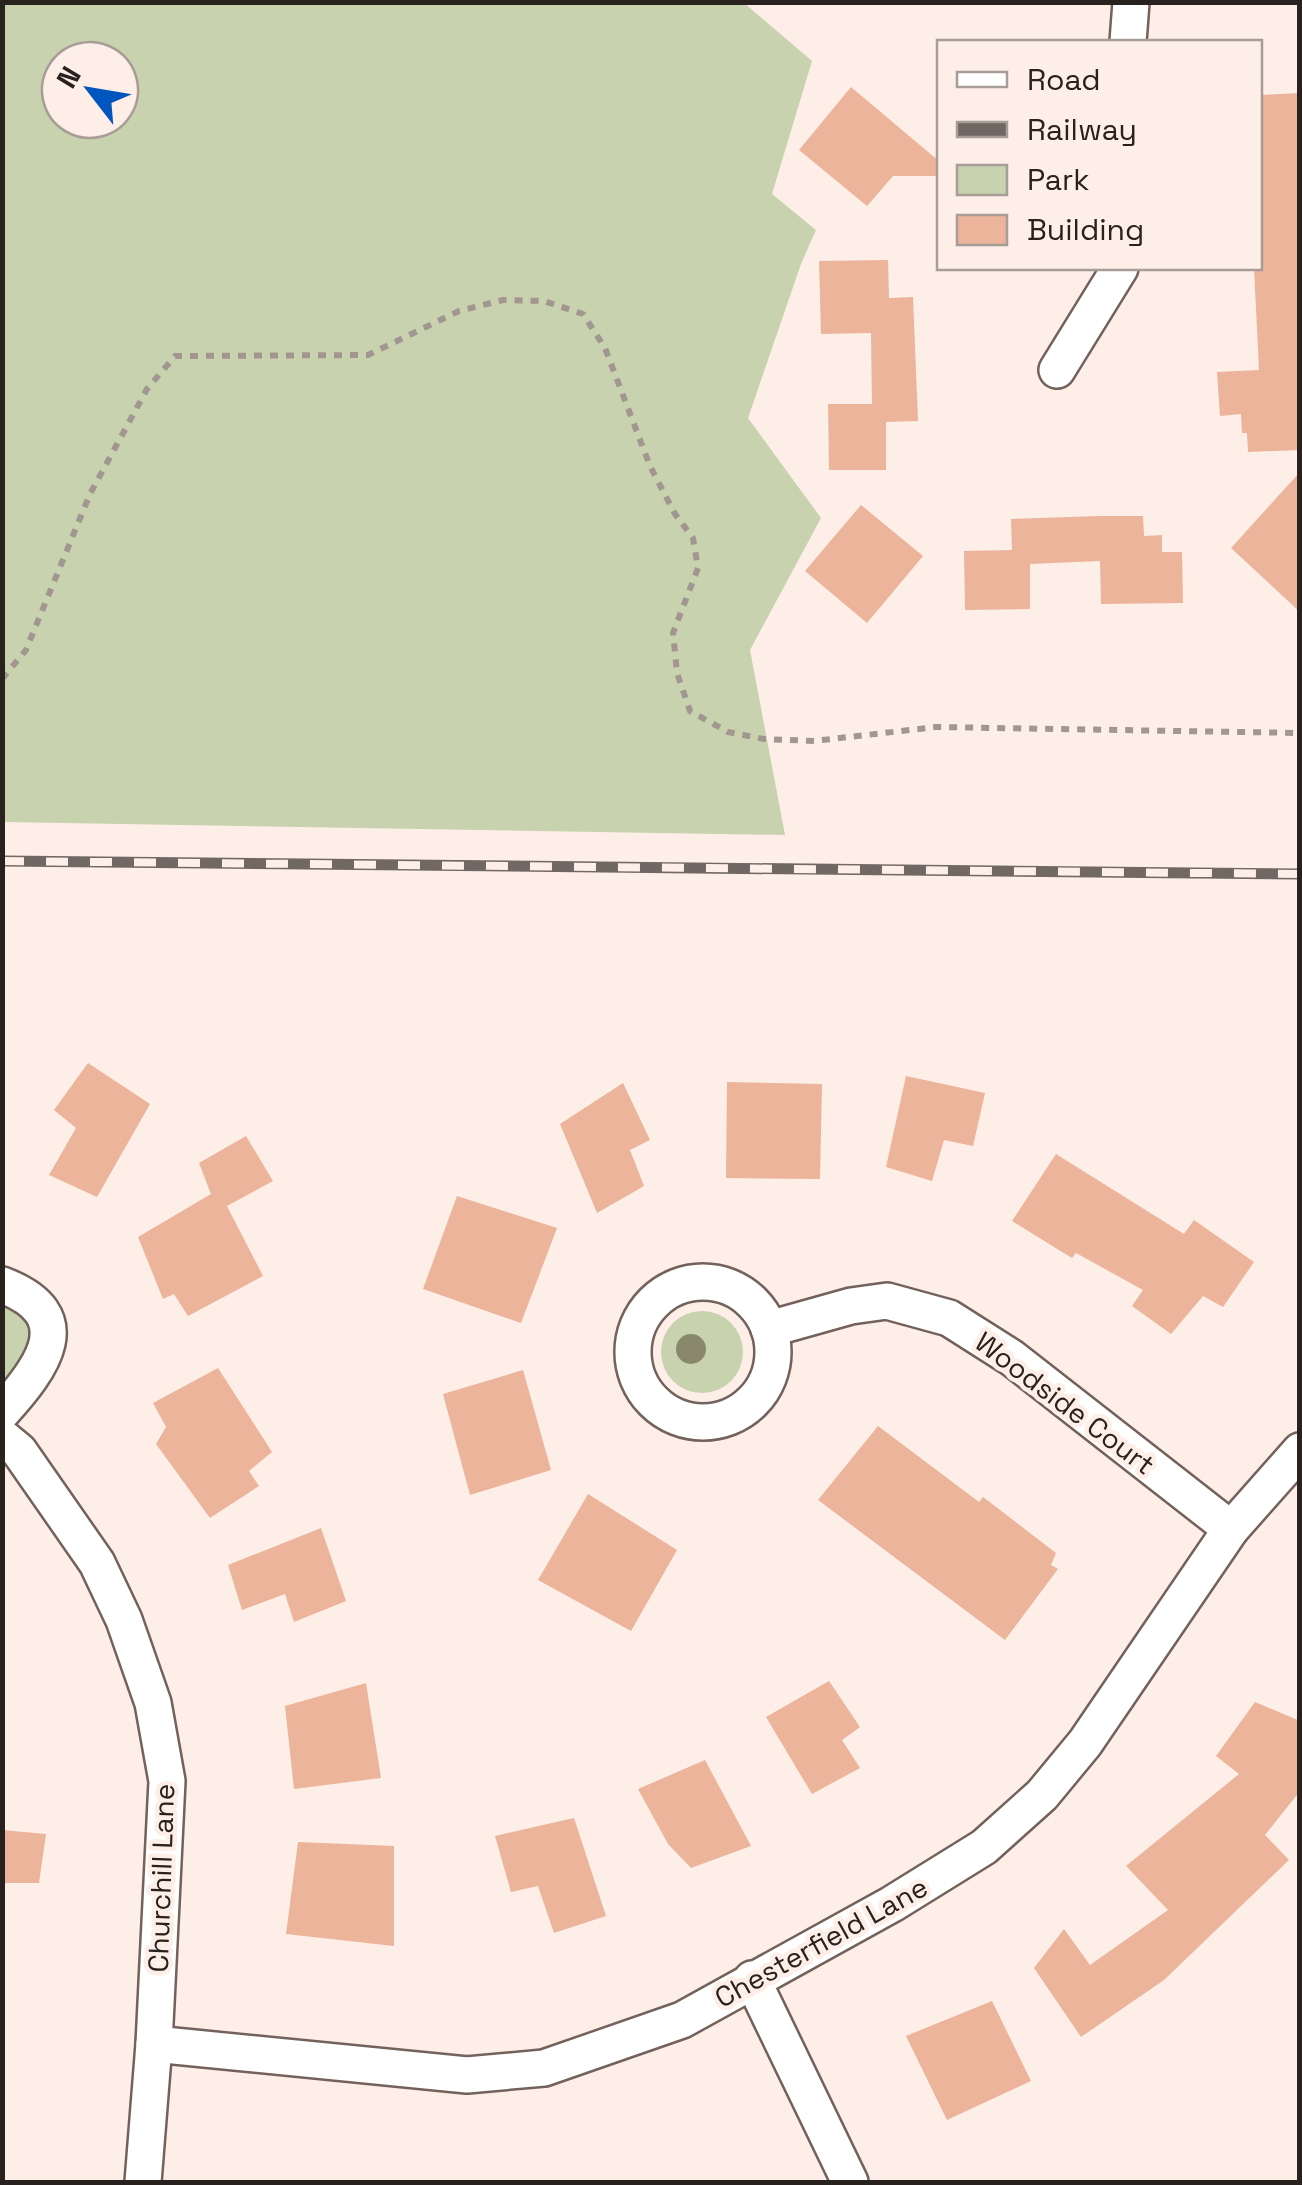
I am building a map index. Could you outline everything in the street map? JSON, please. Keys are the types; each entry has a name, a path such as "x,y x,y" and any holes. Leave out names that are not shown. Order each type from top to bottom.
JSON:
{"street":[{"path":"1128,40 1131,2"},
{"path":"1058,370 1119,270"},
{"path":"691,1282 715,1282 738,1290 757,1306 770,1329 771,1372 761,1392 745,1408 725,1419 703,1422 668,1413 645,1392 635,1372 632,1350 637,1327 649,1306 668,1290 691,1282"},
{"path":"2,1285 44,1313 50,1336 36,1372 2,1412"},
{"name":"Woodside Court","path":"770,1329 851,1306 887,1301 949,1318 1012,1358 1231,1529"},
{"name":"Churchill Lane","path":"2,1437 20,1451 97,1563 124,1620 153,1704 167,1781 154,2044 142,2182"},
{"name":"Chesterfield Lane","path":"154,2044 467,2075 544,2068 682,2020 882,1910 984,1847 1042,1795 1086,1743 1231,1529 1300,1451"},
{"path":"752,1979 850,2182"}],"path":[{"path":"2,679 26,650 90,494 148,389 175,356 368,355 459,311 503,300 544,301 583,314 605,348 650,466 675,514 693,538 698,568 673,633 677,674 690,710 715,725 728,732 764,739 814,740 936,727 1300,733"}],"green space":[{"path":"3,2 744,3 812,61 772,194 816,230 748,418 821,518 750,650 785,835 3,822"},
{"path":"3,1304 16,1310 24,1321 32,1348 6,1381 3,1381"},
{"path":"702,1311 718,1314 731,1323 740,1336 740,1368 731,1381 718,1390 702,1393 686,1390 673,1381 664,1368 661,1352 664,1336 673,1323 686,1314"}],"building":[{"path":"851,87 937,159 937,176 893,176 867,206 799,150"},
{"path":"1300,93 1300,450 1248,452 1241,414 1220,416 1217,372 1259,370 1254,270 1262,270 1262,95"},
{"path":"888,260 889,298 913,297 918,421 886,422 886,470 829,470 828,404 872,404 871,333 821,334 819,261"},
{"path":"1300,472 1300,612 1231,548"},
{"path":"861,505 923,556 867,623 805,571"},
{"path":"1143,516 1144,536 1162,535 1162,552 1182,552 1183,603 1101,604 1100,561 1030,564 1030,609 965,610 964,551 1012,550 1011,519"},
{"path":"88,1063 150,1104 97,1197 49,1175 76,1128 54,1110"},
{"path":"906,1076 985,1093 973,1146 944,1140 932,1181 886,1167"},
{"path":"727,1082 822,1084 820,1179 726,1178"},
{"path":"623,1083 650,1140 630,1150 644,1186 597,1213 560,1124"},
{"path":"246,1136 273,1181 227,1206 263,1276 188,1316 174,1294 163,1299 138,1237 211,1194 199,1163"},
{"path":"1056,1154 1184,1234 1194,1220 1254,1262 1223,1307 1203,1296 1171,1334 1132,1306 1143,1290 1076,1253 1072,1258 1012,1221"},
{"path":"457,1196 557,1228 521,1323 423,1289"},
{"path":"218,1368 272,1452 249,1471 259,1486 210,1518 156,1444 166,1427 153,1403"},
{"path":"523,1370 551,1470 470,1495 443,1394"},
{"path":"878,1426 979,1502 983,1497 1056,1553 1051,1565 1058,1569 1005,1640 818,1500"},
{"path":"588,1494 677,1550 631,1631 538,1580"},
{"path":"321,1528 346,1601 294,1622 285,1594 242,1610 228,1565"},
{"path":"829,1681 860,1727 842,1740 860,1768 812,1794 766,1717"},
{"path":"366,1683 381,1778 294,1789 285,1706"},
{"path":"1255,1702 1300,1721 1300,1791 1265,1835 1289,1860 1164,1980 1081,2037 1034,1968 1064,1929 1090,1965 1168,1910 1126,1866 1239,1774 1216,1756"},
{"path":"705,1760 751,1846 691,1868 668,1844 638,1789"},
{"path":"574,1818 606,1916 554,1933 538,1886 511,1892 495,1836"},
{"path":"2,1830 46,1834 39,1883 2,1883"},
{"path":"298,1842 394,1846 394,1946 286,1934"},
{"path":"992,2001 1031,2081 947,2120 906,2036"}],"railway":[{"path":"2,861 1300,874"}]}
